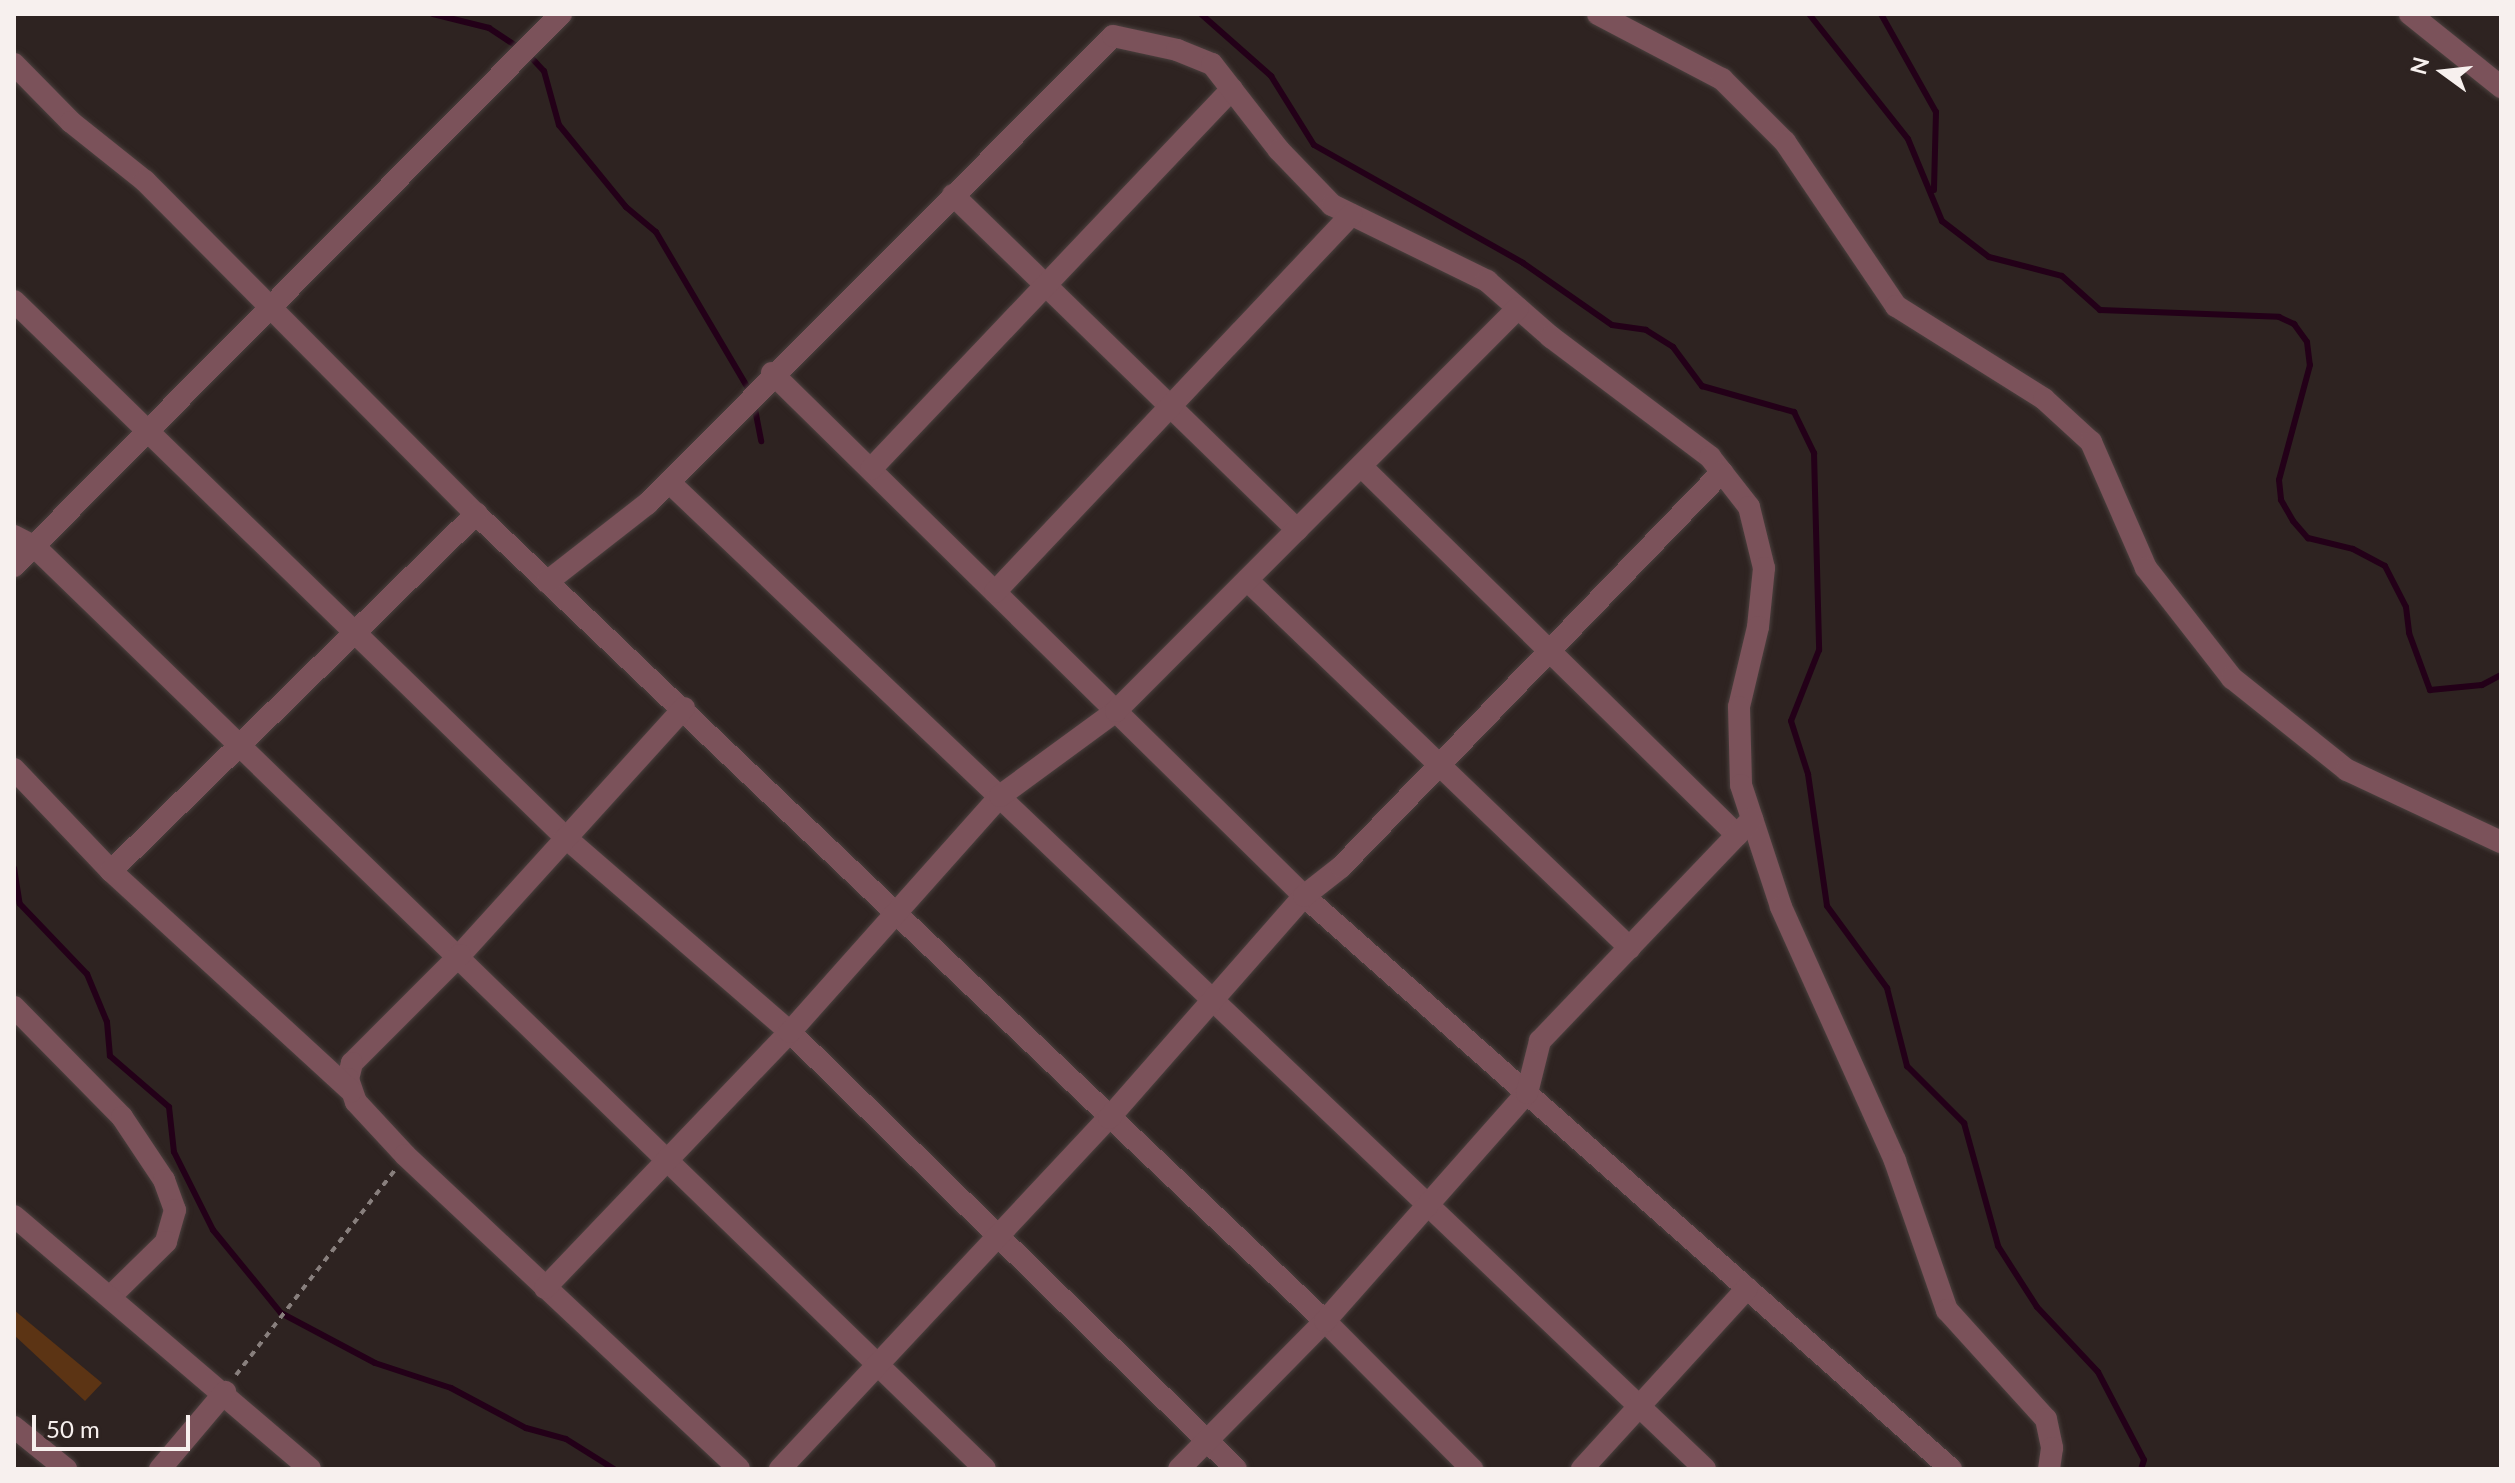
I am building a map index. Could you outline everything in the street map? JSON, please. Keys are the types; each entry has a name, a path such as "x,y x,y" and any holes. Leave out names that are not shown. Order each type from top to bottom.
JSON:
{"street":[{"path":"14,566 24,541 150,430 561,14"},
{"path":"1598,14 1722,79 1785,142 1896,306 2044,399 2091,442 2146,568 2232,678 2347,770 2501,842"},
{"path":"2410,14 2501,87"},
{"path":"547,582 669,482 772,373 1113,36 1177,50 1212,64 1279,150 1332,205 1487,281 1710,457 1749,507 1764,568 1758,627 1739,707 1745,827 1895,1161 1947,1310 2046,1419 2052,1448 2049,1469"},
{"path":"14,64 275,306 476,514 684,708 1109,1118 1325,1321 1472,1469"},
{"path":"871,469 1232,89"},
{"path":"953,195 1297,530"},
{"path":"995,592 1351,215"},
{"path":"14,301 566,838 790,1032 996,1239 1236,1469"},
{"path":"545,1288 665,1159 790,1032 1000,796 1116,711 1518,308"},
{"path":"772,373 1304,896 1951,1469"},
{"path":"1361,466 1549,651 1745,827"},
{"path":"780,1469 1109,1118 1304,896 1341,867 1722,472"},
{"path":"669,482 1705,1469"},
{"path":"111,871 476,514"},
{"path":"24,541 460,955 985,1469"},
{"path":"1247,580 1630,948"},
{"path":"351,1091 352,1063 460,955 684,708"},
{"path":"14,769 111,871 351,1091 405,1155 739,1469"},
{"path":"1179,1469 1325,1321 1429,1205 1527,1093 1540,1041 1745,827"},
{"path":"14,1007 122,1117 164,1180 175,1210 166,1242 111,1296"},
{"path":"14,1216 225,1392 310,1469"},
{"path":"1582,1469 1747,1288"},
{"path":"160,1469 225,1392"},
{"path":"14,1427 66,1469"}],"path":[{"path":"225,1392 405,1155"}],"building":[{"path":"14,1310 102,1383 85,1401 14,1335"}],"waterway":[{"path":"433,14 489,28 527,53 544,71 559,125 626,207 656,232 751,393"},
{"path":"1201,14 1271,76 1314,145 1523,263 1612,325 1646,330 1673,347 1702,386 1794,412 1814,453 1819,650 1791,721 1808,774 1827,906 1887,988 1907,1066 1964,1123 1998,1246 2037,1307 2098,1372 2144,1460 2141,1469"},
{"path":"1809,14 1908,139 1942,221 1989,257 2062,276 2100,310 2279,317 2294,324 2307,342 2310,365 2279,480 2281,500 2293,521 2308,538 2353,549 2385,566 2406,607 2409,633 2430,690 2482,685 2501,675"},
{"path":"1881,14 1936,112 1934,190"},
{"path":"754,404 761,441"},
{"path":"14,868 20,904 87,974 107,1022 110,1056 169,1107 174,1152 213,1230 281,1313 375,1363 451,1388 526,1428 566,1439 614,1469"}]}
